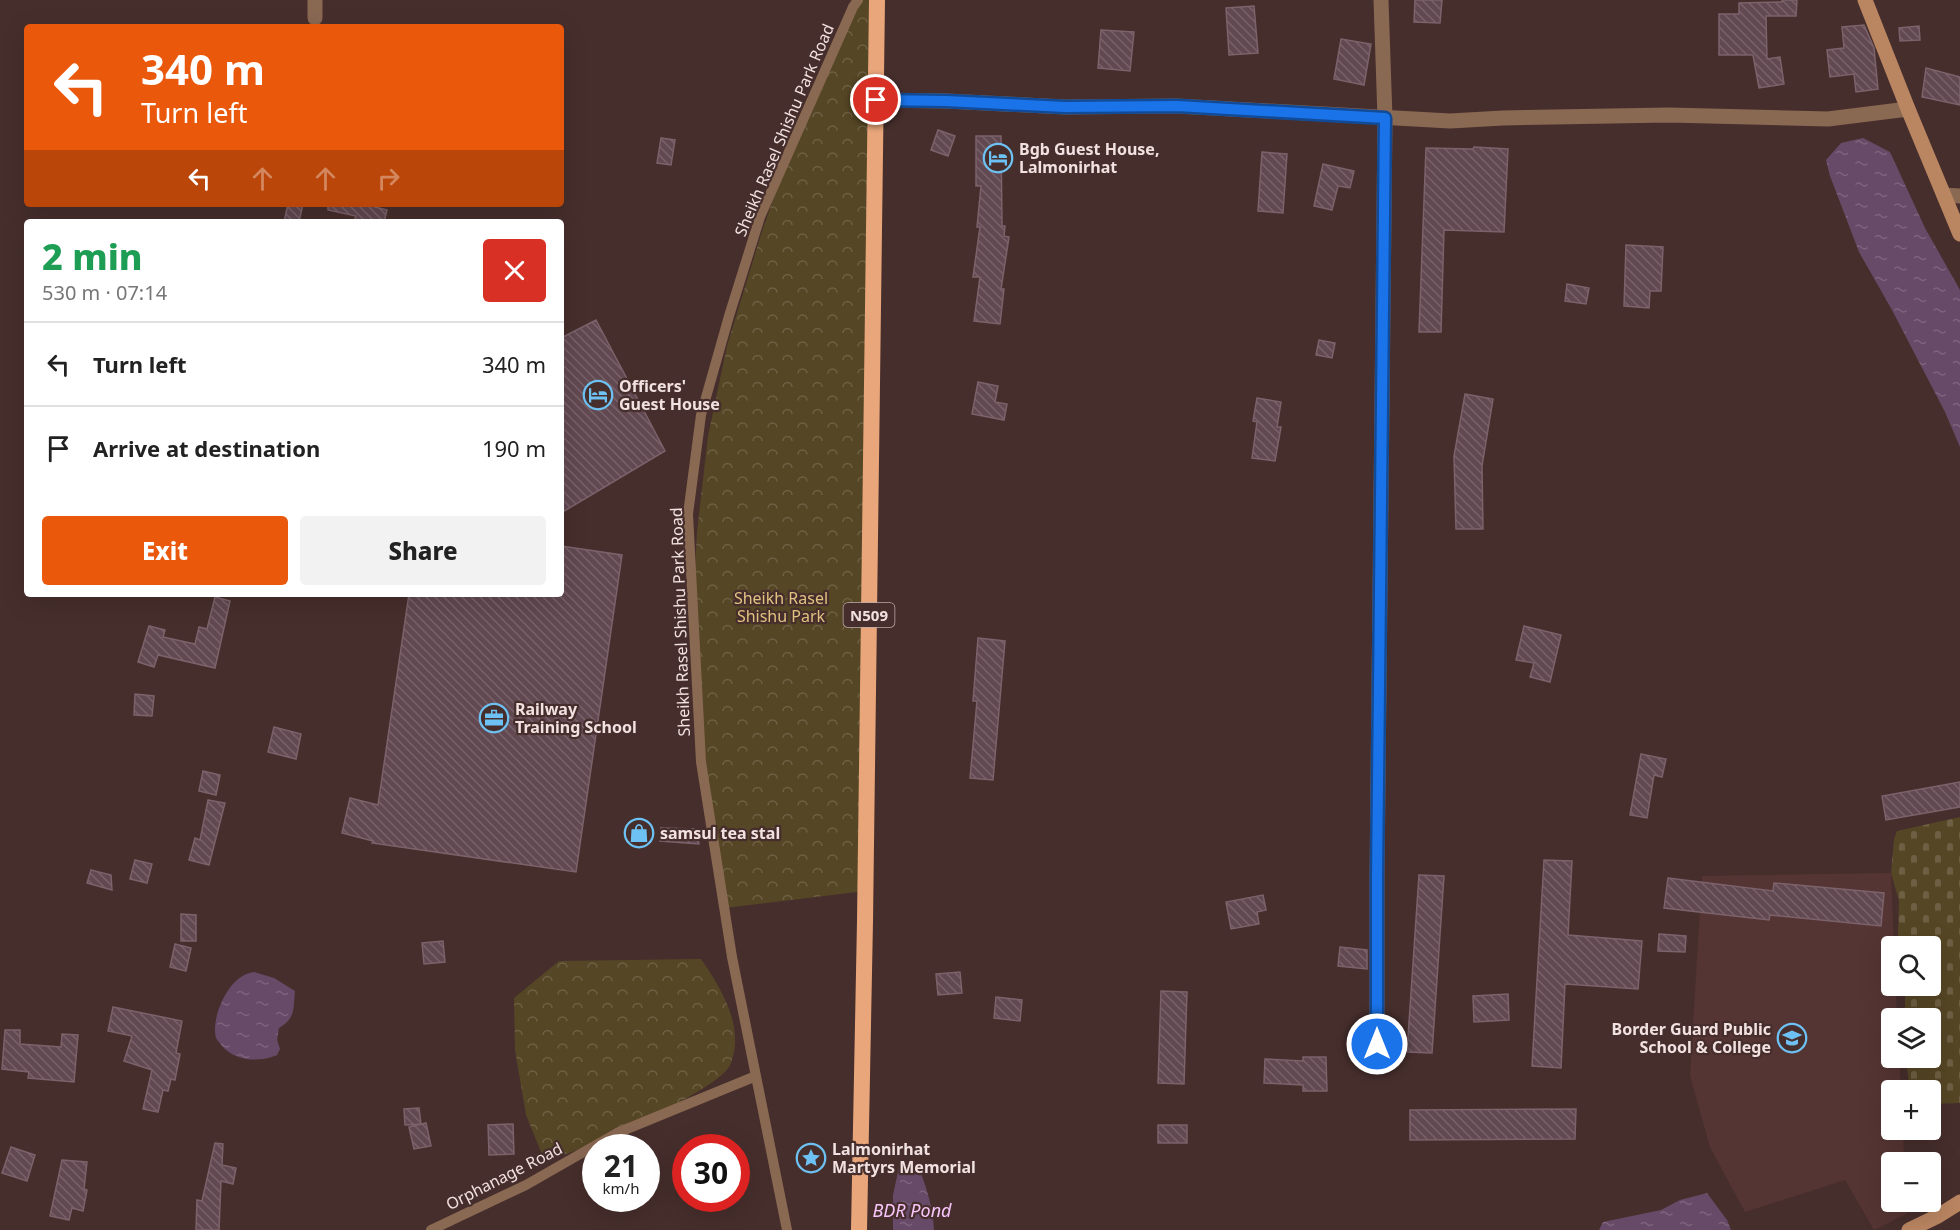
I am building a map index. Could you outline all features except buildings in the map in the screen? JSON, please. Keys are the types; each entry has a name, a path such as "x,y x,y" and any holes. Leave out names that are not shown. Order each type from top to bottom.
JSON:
{"highway":[{"name":"N509","path":"859,1230 877,0"}],"main road":[{"path":"1865,0 1960,234"},
{"path":"1910,1230 1960,1202"}],"street":[{"path":"315,0 315,18"},
{"path":"1377,1044 1385,118 1381,0"},
{"path":"876,100 1065,107 1177,106 1450,121 1669,115 1828,119 1908,110"},
{"path":"1944,195 1960,196"}],"lane":[{"name":"Sheikh Rasel Shishu Park Road","path":"788,1230 732,957 701,762 688,514 701,415 760,217 858,0"},
{"name":"Orphanage Road","path":"431,1230 526,1185 617,1133 756,1076"}],"shaded area":[{"name":"Border Guard Public School & College","path":"1891,873 1894,936 1881,936 1881,996 1896,996 1897,1008 1881,1008 1881,1068 1900,1068 1900,1080 1881,1080 1881,1140 1903,1140 1904,1152 1881,1152 1881,1212 1906,1212 1906,1214 1874,1230 1845,1180 1745,1212 1710,1147 1690,1076 1702,876"}],"green space":[{"name":"Sheikh Rasel Shishu Park","path":"858,0 877,0 865,891 725,908 712,837 693,609 697,532 708,436 727,346 763,228 796,136"},
{"path":"1960,817 1960,1103 1941,1104 1941,1080 1909,1080 1907,1068 1941,1068 1941,1008 1905,1008 1905,996 1941,996 1941,936 1898,936 1899,901 1891,873 1894,839 1897,831"},
{"path":"701,959 723,996 733,1023 734,1051 730,1065 721,1075 682,1101 614,1134 582,1134 582,1148 544,1159 526,1115 515,1050 514,998 559,961"}],"water":[{"path":"1863,138 1890,152 1925,228 1960,290 1960,447 1945,412 1859,252 1830,176 1826,160 1841,143"},
{"path":"254,972 274,978 295,991 291,1017 279,1028 277,1040 280,1049 277,1055 255,1060 240,1058 227,1051 217,1039 215,1031 217,1013 230,988 243,976"},
{"name":"BDR Pond","path":"909,1161 917,1163 931,1204 934,1230 893,1230 893,1195 899,1167"},
{"path":"1707,1193 1727,1220 1731,1230 1599,1230 1603,1222 1661,1210 1680,1200"}],"place":[{"name":"Bgb Guest House, Lalmonirhat","path":"998,158"},
{"name":"Officers' Guest House","path":"598,395"},
{"name":"Railway Training School","path":"494,718"},
{"name":"samsul tea stal","path":"639,833"},
{"name":"Border Guard Public School & College","path":"1792,1038"},
{"name":"Lalmonirhat Martyrs Memorial","path":"811,1158"}],"route":[{"path":"876,100 1065,107 1177,106 1385,118 1377,1044"}]}
